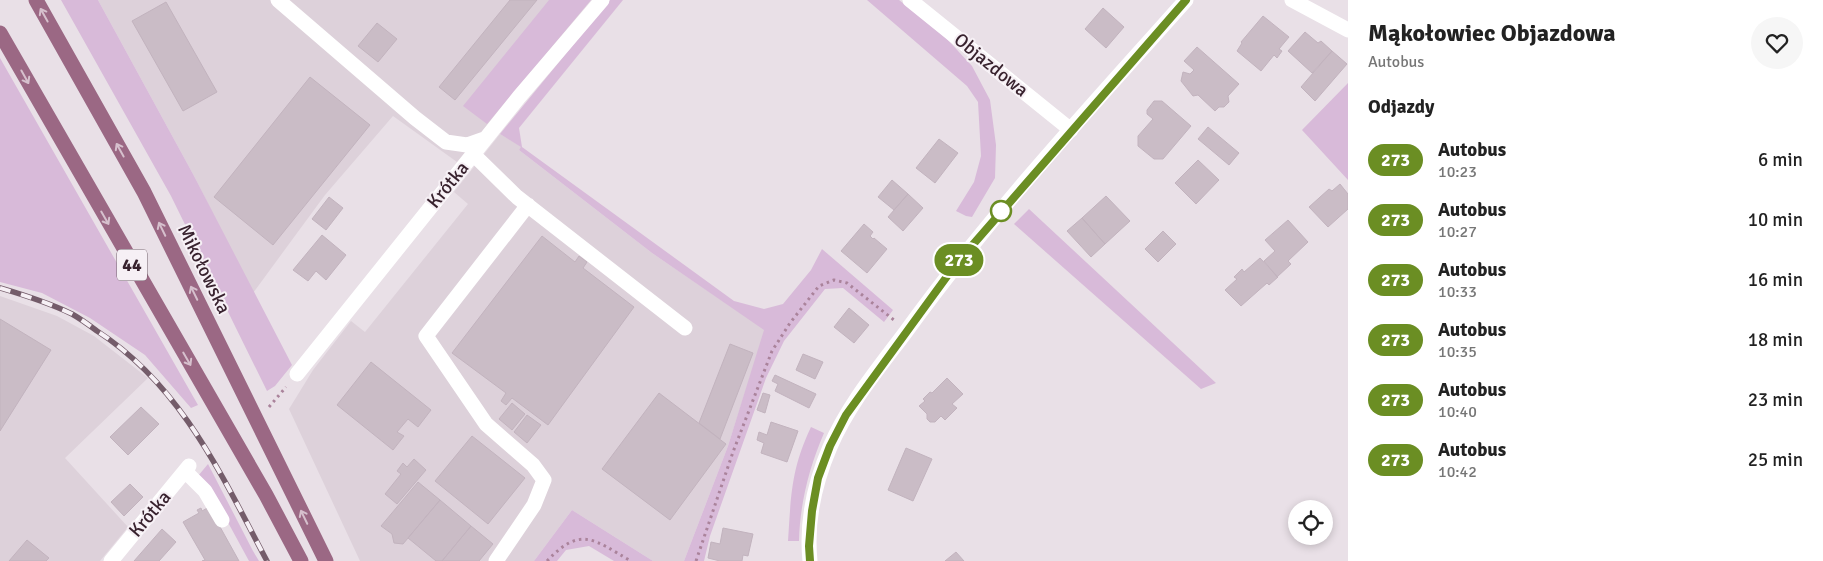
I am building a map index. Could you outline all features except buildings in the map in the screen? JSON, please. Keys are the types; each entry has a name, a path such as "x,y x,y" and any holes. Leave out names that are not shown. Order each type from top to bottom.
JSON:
{"main road":[{"name":"Mikołowska","path":"36,0 144,192 326,561"},
{"name":"44","path":"0,33 266,495 301,561"}],"street":[{"path":"278,0 446,142 467,146 485,139"},
{"name":"Krótka","path":"297,374 485,139 602,0"},
{"name":"Objazdowa","path":"910,0 1071,130"},
{"path":"810,561 809,546 812,511 818,478 830,446 846,415 906,330 956,264 1186,0"},
{"path":"1292,0 1348,30"},
{"path":"473,154 528,205 685,328"},
{"path":"496,561 534,505 544,480 533,465 486,424 426,336 528,205"},
{"name":"Krótka","path":"111,561 187,469 205,490 222,520"}],"path":[{"path":"696,561 733,452 772,351 790,323 820,286 834,280 847,283 906,330"},
{"path":"269,407 297,374"},
{"path":"547,561 559,548 577,538 594,540 631,561"}],"shaded area":[{"path":"61,0 98,0 193,174 292,365 275,386 267,391 171,196"},
{"path":"98,0 591,0 457,162 393,116 325,195 253,293 193,174"},
{"path":"549,0 591,0 487,124 463,106"},
{"path":"610,0 623,0 519,128 522,147 734,301 764,309 783,304 811,270 822,249 893,310 884,322 843,288 825,289 784,341 766,378 710,536 704,561 684,561 728,446 764,330 652,253 519,150 521,147 500,134"},
{"path":"867,0 899,0 945,37 972,66 990,100 996,145 995,178 972,217 956,211 974,182 981,156 978,102 967,86"},
{"path":"0,58 198,405 191,408 145,355 90,318 42,293 0,282"},
{"path":"1348,83 1348,180 1302,130"},
{"path":"500,134 522,147 519,150 652,253 765,330 728,446 684,561 653,561 572,510 534,561 360,561 289,409 313,370 351,321 365,332 468,204 454,192"},
{"path":"1029,209 1216,383 1201,389 1014,224"},
{"path":"0,296 57,316 94,336 148,378 65,458 128,527 100,561 0,561"},
{"path":"811,427 824,433 806,486 801,513 799,541 788,541 793,483 799,456"},
{"path":"208,464 259,561 249,561 212,493 198,476"},
{"path":"572,510 653,561 614,561 589,546 566,550 557,561 534,561"}],"railway":[{"path":"0,288 27,296 75,316 127,353 153,378 197,434 216,465 267,561"}],"bus line":[{"name":"273","path":"810,561 809,546 812,511 818,478 830,446 846,415 956,264 1186,0"}]}
